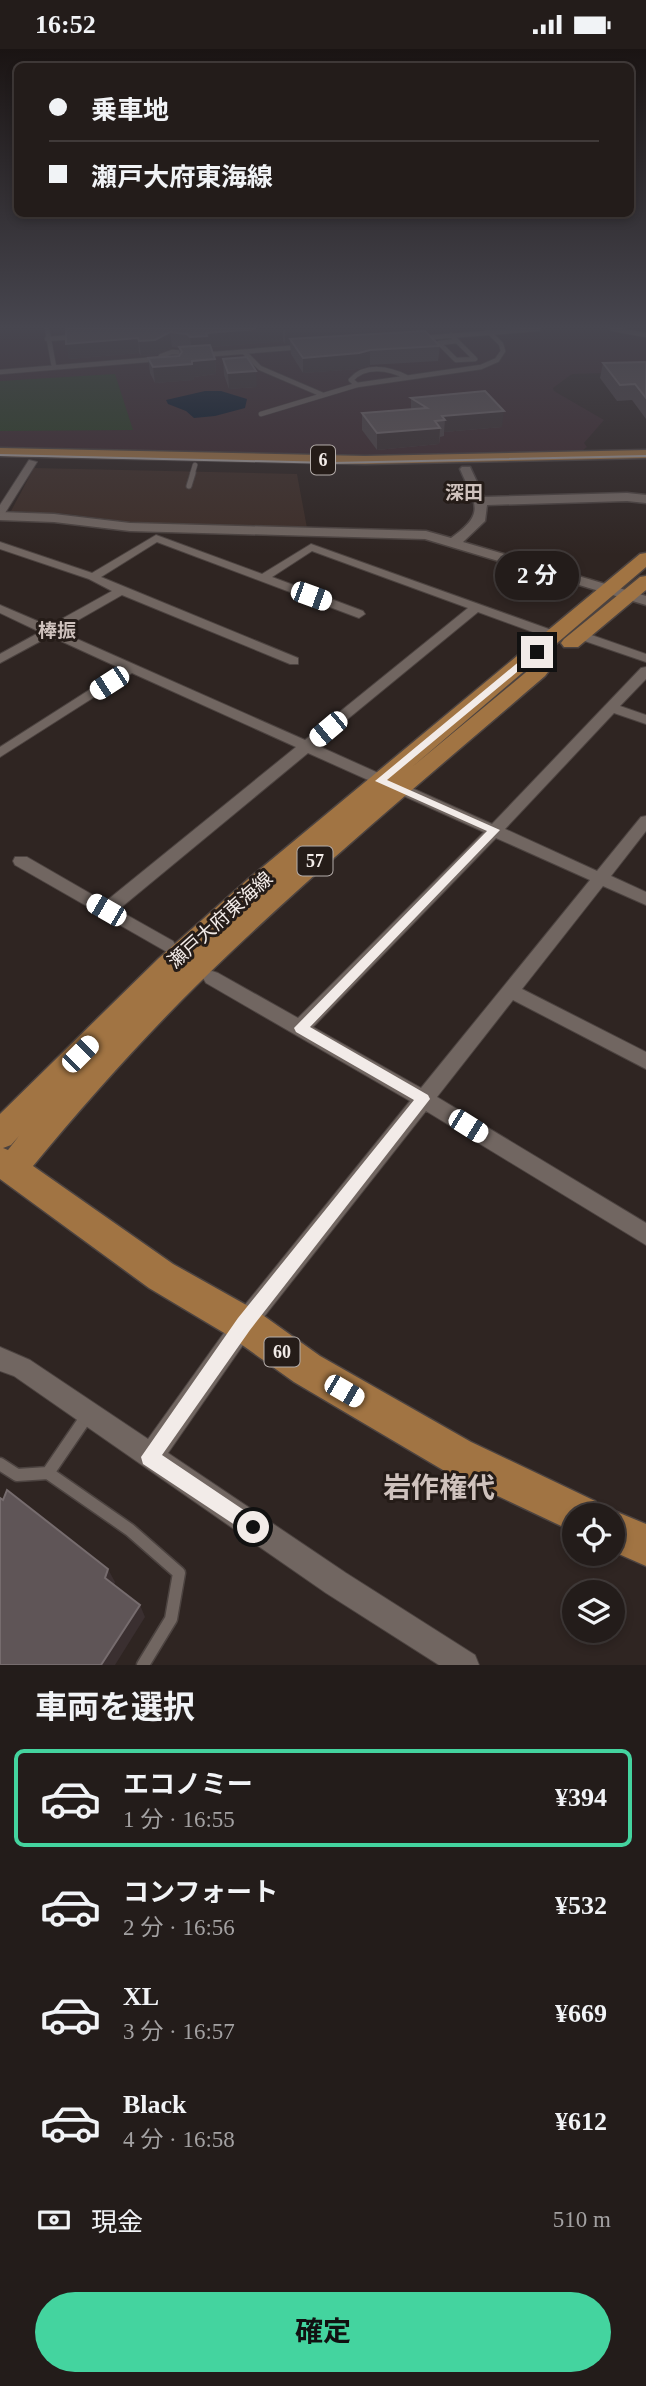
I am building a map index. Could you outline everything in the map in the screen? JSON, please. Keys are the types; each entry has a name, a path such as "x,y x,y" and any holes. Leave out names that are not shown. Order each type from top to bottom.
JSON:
{"main road":[{"name":"6","path":"0,452 365,460 646,454"},
{"name":"6","path":"0,461 326,469 466,469 646,463"},
{"name":"瀬戸大府東海線","path":"0,1135 169,965 391,785 568,635 632,592 646,558"},
{"name":"瀬戸大府東海線","path":"391,785 311,865 176,989 50,1123 6,1165 162,1276 244,1324 307,1369 457,1456 562,1506"},
{"path":"625,1536 646,1545"}],"street":[{"path":"33,462 0,514 130,527 426,535 632,592"},
{"path":"453,543 479,523 483,513 466,469"},
{"path":"480,501 626,497 646,499"},
{"path":"93,577 156,538 359,614"},
{"path":"0,545 93,577 121,591 294,661"},
{"path":"263,578 311,547 477,607 646,658"},
{"path":"0,659 121,591"},
{"path":"106,910 477,607"},
{"path":"0,609 646,899"},
{"path":"0,753 130,669"},
{"path":"300,1028 495,830 646,671"},
{"path":"612,708 646,720"},
{"path":"150,1457 244,1324 646,821"},
{"path":"21,861 167,946"},
{"path":"212,978 423,1099 646,1235"},
{"path":"511,991 646,1061"},
{"path":"0,1359 22,1368 336,1583 465,1665"}],"lane":[{"path":"261,414 292,404"},
{"path":"189,486 195,465"},
{"path":"48,1472 89,1414"},
{"path":"0,1464 17,1475 48,1472 130,1530 179,1573 171,1619 143,1665"}],"shaded area":[{"path":"0,404 577,404 604,420 584,443 587,447 583,450 424,456 0,447"},
{"path":"34,468 297,474 307,528 130,522 68,514 11,511"}],"green space":[{"path":"0,404 125,404 133,430 0,431"}],"water":[{"path":"169,404 246,404 245,408 215,416 194,418 186,411"}],"building":[{"path":"421,404 498,404 504,411 442,416 445,420 435,421 440,428 377,433 362,413 427,408"},
{"path":"7,1490 108,1569 105,1578 140,1605 101,1665 0,1665 0,1498 3,1500"}],"tram line":[{"path":"0,455 333,463 646,456"}],"district":[{"name":"深田","path":"464,492"},
{"name":"棒振","path":"57,630"},
{"name":"岩作権代","path":"439,1487"}],"route":[{"path":"253,1527 150,1457 244,1324 423,1099 300,1028 495,830 380,781 537,652"}]}
